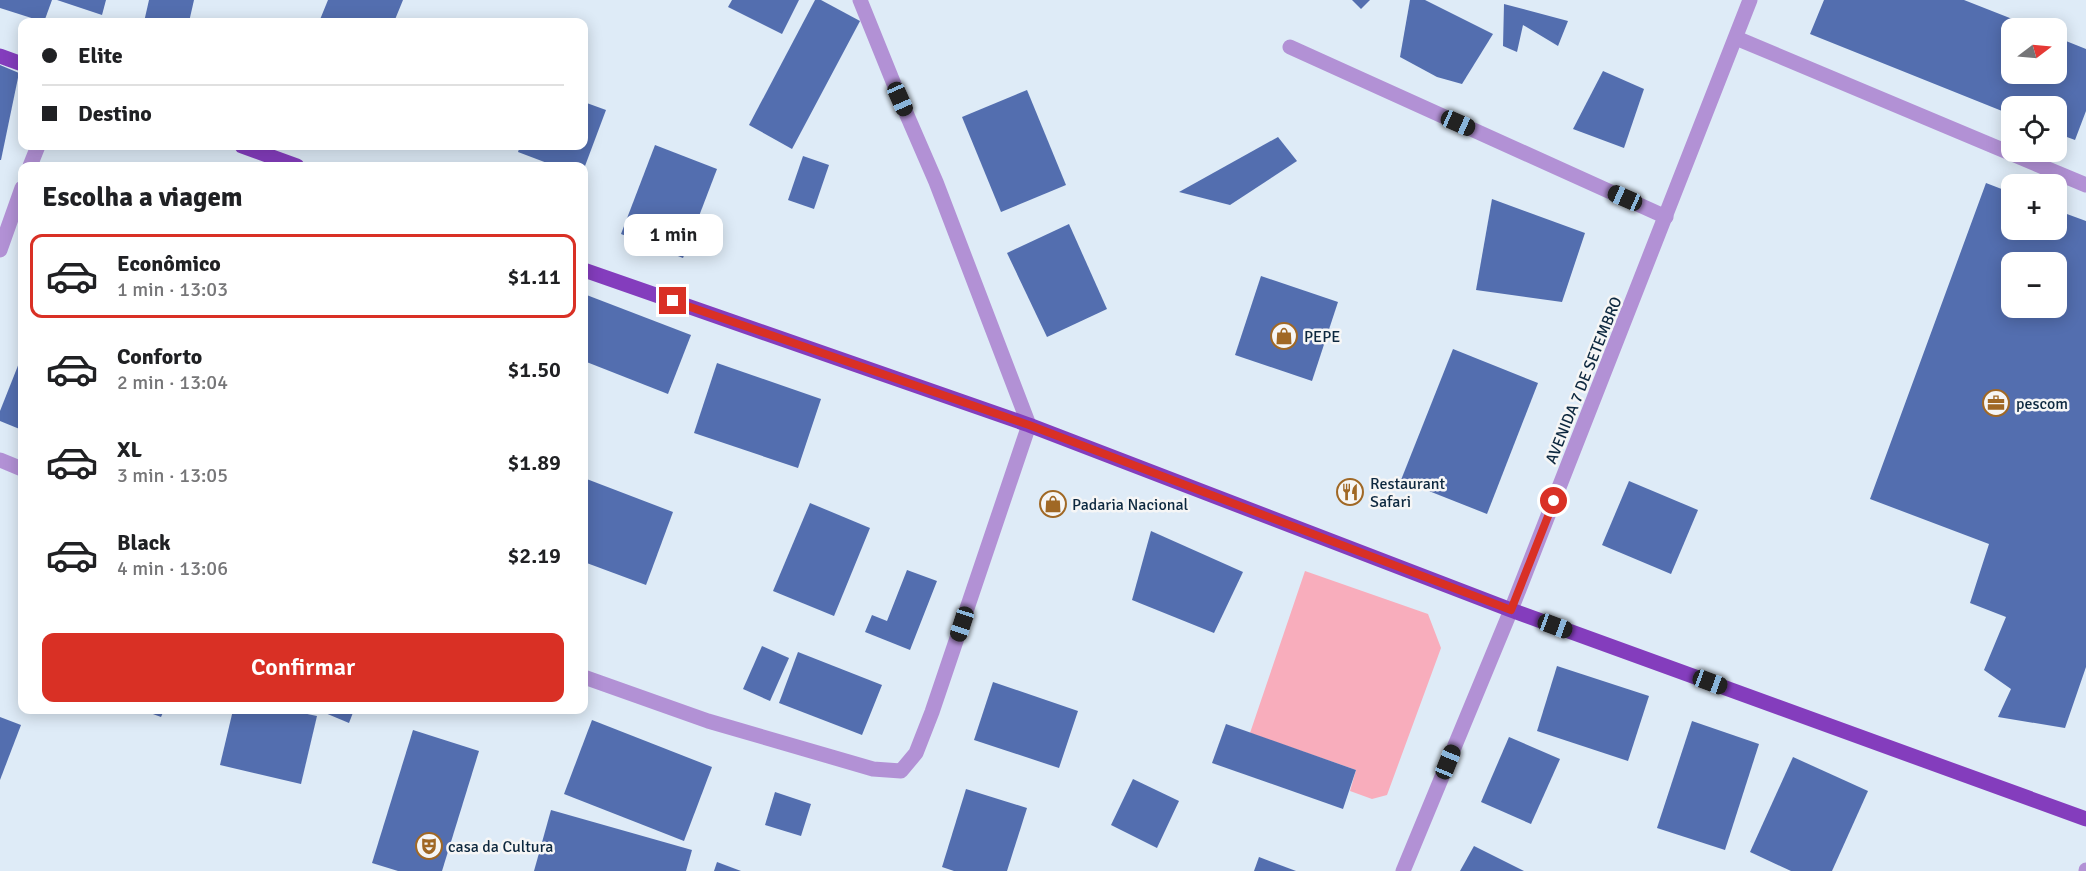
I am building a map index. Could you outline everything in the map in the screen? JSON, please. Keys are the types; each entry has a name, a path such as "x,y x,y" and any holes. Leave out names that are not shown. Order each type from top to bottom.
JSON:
{"main road":[{"path":"0,56 18,63"},
{"path":"253,150 286,162"},
{"path":"588,271 1029,425 1511,610 2086,819"}],"street":[{"path":"588,678 708,721 873,769 901,771 916,753 1029,425 936,182 860,0"},
{"name":"AVENIDA 7 DE SETEMBRO","path":"1403,871 1511,610 1750,0"},
{"path":"1736,38 2086,185"},
{"path":"1290,47 1666,217"},
{"path":"0,250 18,199"},
{"path":"0,459 18,467"}],"shaded area":[{"path":"1305,571 1428,614 1441,648 1387,795 1372,799 1350,791 1356,770 1250,733"}],"building":[{"path":"0,0 52,0 45,18 31,18 0,8"},
{"path":"57,0 106,0 102,15"},
{"path":"149,0 194,0 190,18 145,18"},
{"path":"328,0 403,0 396,18 321,18"},
{"path":"732,0 799,0 782,34 728,7"},
{"path":"815,0 821,0 860,21 792,149 749,125"},
{"path":"1352,0 1370,0 1361,9"},
{"path":"1410,0 1425,0 1493,34 1462,84 1437,77 1400,57"},
{"path":"1824,0 1964,0 2010,18 2001,18 2001,84 2067,84 2067,41 2086,49 2086,111 2075,140 2067,137 2067,96 2001,96 2001,111 1810,34"},
{"path":"1504,4 1568,21 1558,46 1523,25 1517,52 1503,46"},
{"path":"0,65 18,73 18,78 0,160"},
{"path":"1603,71 1644,89 1624,148 1573,129"},
{"path":"1027,90 1066,185 1001,212 962,117"},
{"path":"588,103 606,110 586,162 544,162 518,152 519,150 588,150"},
{"path":"1278,137 1297,161 1230,205 1179,192"},
{"path":"655,145 717,169 683,258 621,234"},
{"path":"803,156 829,165 814,209 788,200"},
{"name":"pescom","path":"1986,183 2001,189 2001,240 2067,240 2067,214 2086,221 2086,667 2065,728 1998,717 2011,689 1984,670 2006,617 1970,603 1989,544 1870,499"},
{"path":"1492,199 1585,233 1562,302 1476,290"},
{"path":"1069,224 1107,309 1047,337 1007,253"},
{"path":"1261,276 1338,302 1312,381 1235,355"},
{"path":"588,296 691,335 668,394 588,363"},
{"path":"1453,349 1538,383 1487,514 1401,480"},
{"path":"717,363 821,399 798,468 694,433"},
{"path":"18,366 18,428 0,421 0,411"},
{"path":"588,480 673,512 646,585 588,563"},
{"path":"1629,481 1698,510 1671,574 1602,545"},
{"path":"810,503 870,528 834,616 773,591"},
{"path":"1151,531 1243,572 1214,633 1132,600"},
{"path":"907,570 937,581 910,650 865,632 872,615 887,621"},
{"path":"762,646 789,658 770,701 743,689"},
{"path":"798,652 882,685 862,735 779,703"},
{"path":"1557,666 1649,696 1628,761 1537,731"},
{"path":"993,682 1078,711 1059,768 974,740"},
{"path":"232,714 317,716 301,784 220,765"},
{"path":"328,714 352,714 349,723"},
{"path":"0,717 21,725 0,780"},
{"path":"592,720 712,767 684,841 564,794"},
{"path":"1692,721 1759,744 1725,850 1657,828"},
{"path":"1226,724 1356,770 1343,809 1212,763"},
{"path":"413,730 479,751 442,871 398,871 372,863"},
{"path":"1509,737 1560,759 1531,824 1481,802"},
{"path":"1793,757 1868,791 1832,871 1791,871 1750,852"},
{"path":"1133,779 1179,801 1157,848 1111,825"},
{"path":"966,789 1027,808 1007,871 954,871 942,867"},
{"path":"775,792 811,804 801,836 765,825"},
{"path":"551,810 692,850 686,871 534,871"},
{"path":"1474,846 1524,871 1460,871"},
{"path":"1259,857 1296,871 1254,871"},
{"path":"717,862 741,871 714,871"}],"place":[{"name":"PEPE","path":"1284,336"},
{"name":"pescom","path":"1996,403"},
{"name":"Restaurant Safari","path":"1350,492"},
{"name":"Padaria Nacional","path":"1053,504"},
{"name":"casa da Cultura","path":"429,846"}],"route":[{"path":"673,301 1029,425 1511,610 1554,501"}]}
